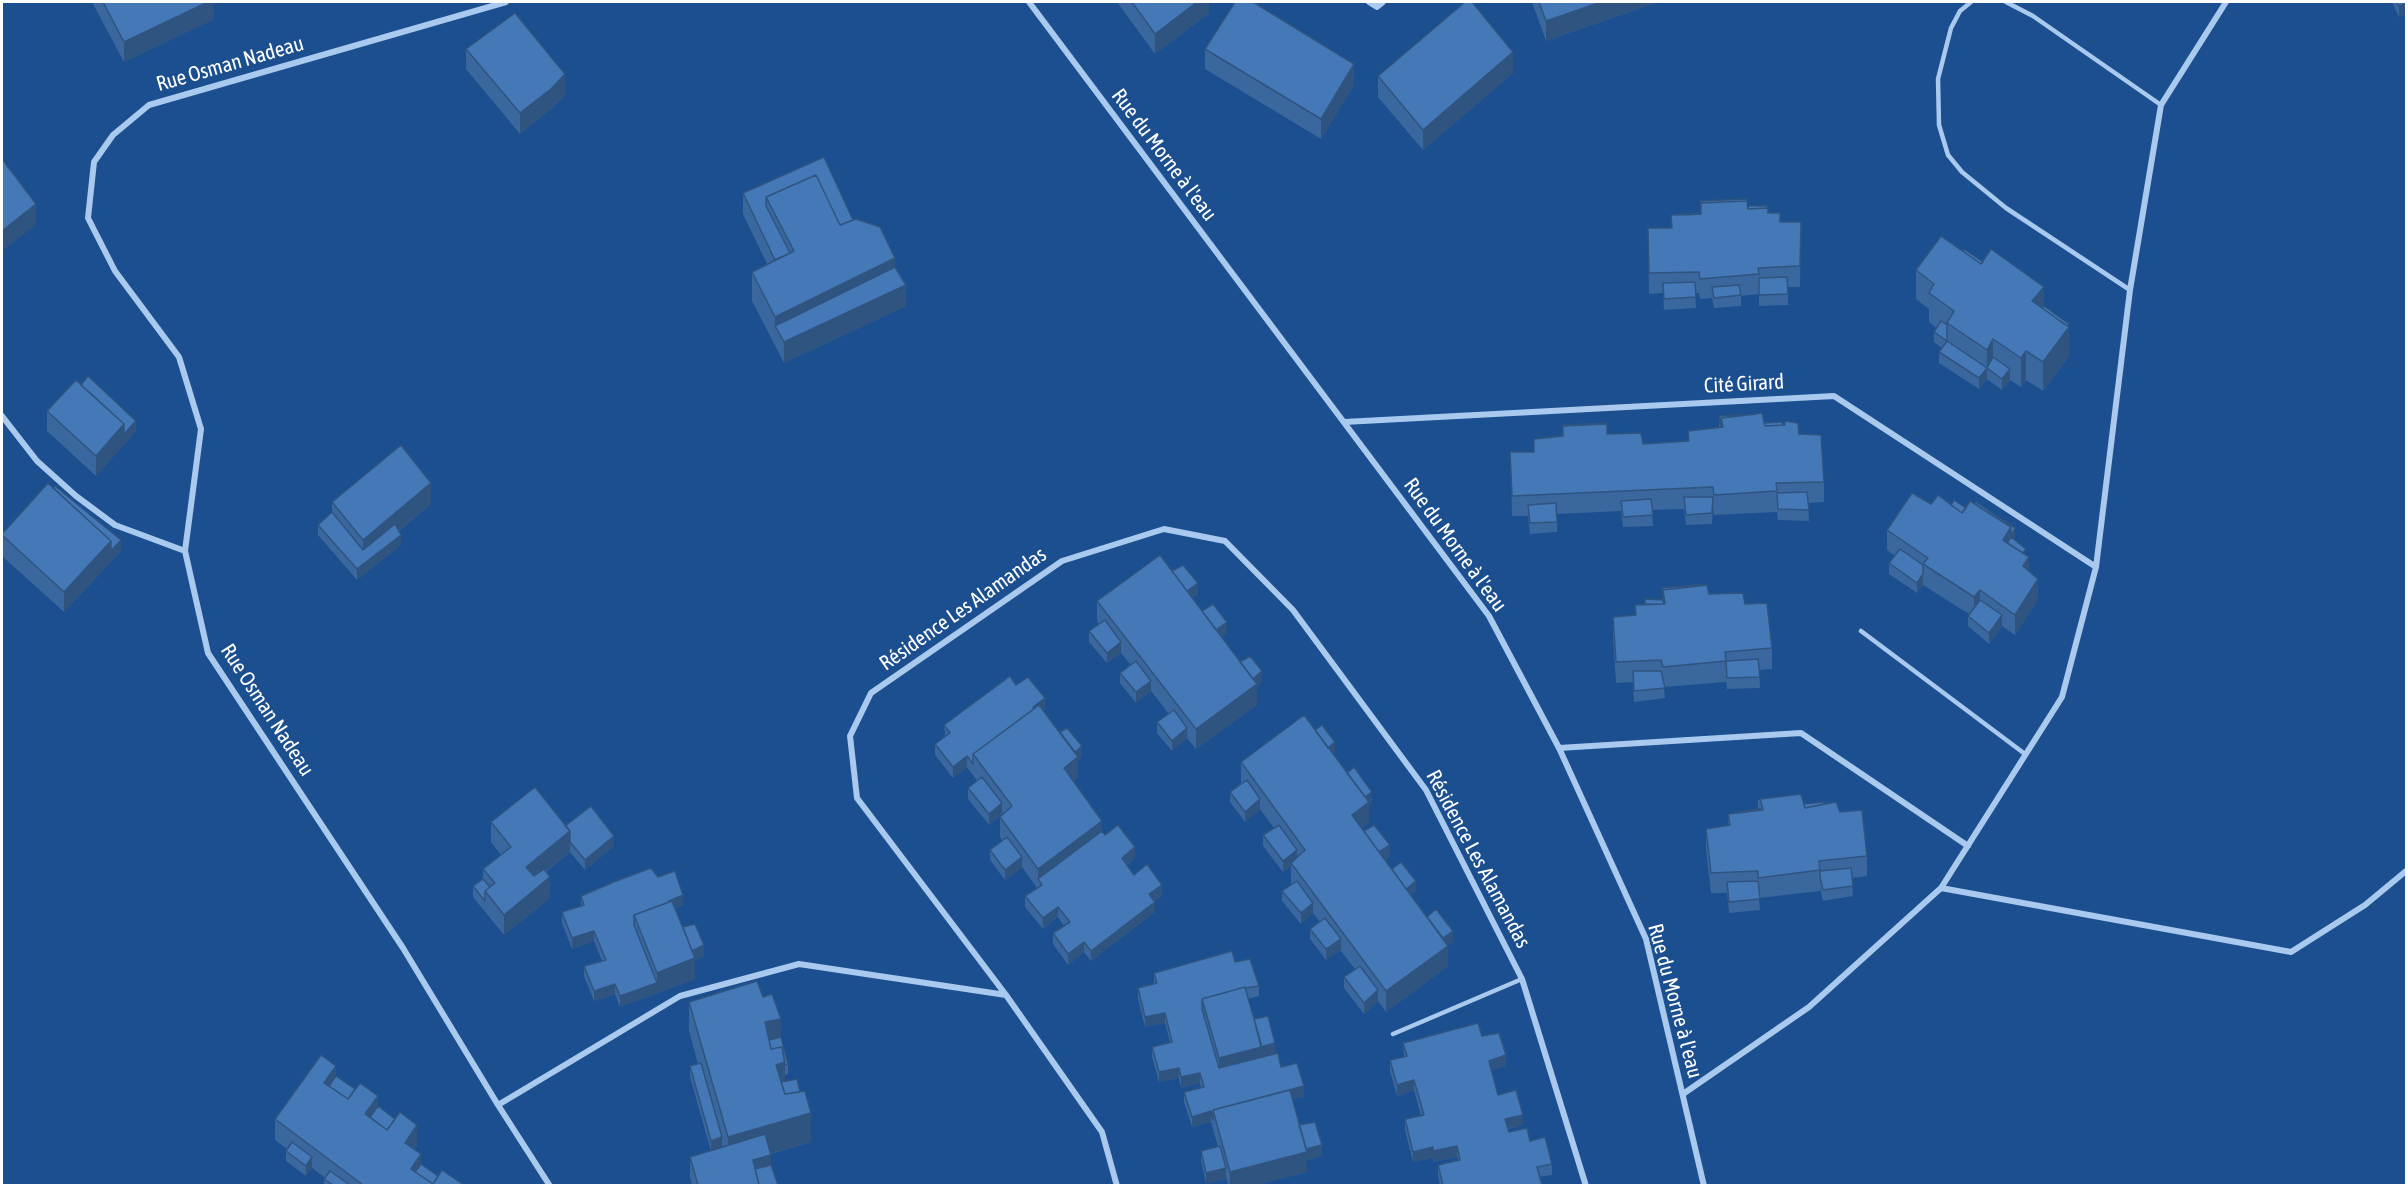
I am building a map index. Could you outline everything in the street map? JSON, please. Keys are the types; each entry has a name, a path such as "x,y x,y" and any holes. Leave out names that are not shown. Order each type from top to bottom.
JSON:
{"street":[{"name":"Rue Osman Nadeau","path":"506,2 149,105 113,135 94,162 88,218 115,271 179,357 201,429 185,551 208,652 403,948 498,1105 550,1185"},
{"name":"Rue du Morne à l'eau","path":"1029,2 1489,616 1559,748 1646,939 1704,1185"},
{"path":"1369,2 1377,7 1383,2"},
{"path":"1683,1094 1809,1007 1941,888 2062,697 2096,567 2130,290 2161,105 2226,2"},
{"name":"Cité Girard","path":"1344,422 1834,396 2096,567"},
{"path":"2,416 37,461 76,496 115,525 185,551"},
{"name":"Résidence Les Alamandas","path":"1117,1185 1102,1132 1006,995 857,798 850,736 871,693 1062,561 1164,529 1226,541 1293,610 1426,790 1522,979 1586,1185"},
{"path":"1559,748 1801,733 1968,846"},
{"path":"1941,888 2291,952 2365,905 2406,871"},
{"path":"498,1105 680,996 799,964 1006,995"}],"lane":[{"path":"1971,2 1960,10 1951,28 1938,79 1940,125 1948,155 1962,172 2006,208 2130,290"},
{"path":"2006,2 2033,16 2161,105"},
{"path":"1861,632 2025,754"},
{"path":"1393,1034 1522,979"}],"building":[{"path":"103,2 208,2 124,42"},
{"path":"1132,2 1197,2 1155,34"},
{"path":"1235,2 1253,2 1354,64 1321,119 1205,49"},
{"path":"1465,2 1472,2 1513,52 1423,130 1378,76"},
{"path":"1539,2 1601,2 1546,21"},
{"path":"515,13 565,74 551,89 520,113 466,49"},
{"path":"824,157 853,220 840,225 816,175 766,197 766,206 790,253 775,260 743,193"},
{"path":"2,159 36,204 2,231"},
{"path":"816,175 840,225 856,219 880,227 895,258 775,317 752,272 794,251 766,197"},
{"path":"1747,199 1747,201 1701,203 1701,212 1700,201"},
{"path":"1747,201 1748,209 1768,208 1768,213 1780,213 1780,222 1801,222 1800,266 1758,268 1759,274 1700,279 1699,272 1649,273 1648,228 1672,228 1671,215 1701,214 1701,203"},
{"path":"1748,206 1767,206 1767,208 1748,209"},
{"path":"1941,236 1981,264 1991,249 2044,287 2032,301 2069,327 2043,362 2026,351 2021,358 1993,339 1987,350 1947,323 1954,311 1929,293 1934,284 1916,270"},
{"path":"1964,249 1983,262 1981,264 1963,251"},
{"path":"895,267 906,285 784,342 775,326"},
{"path":"1787,277 1788,294 1759,295 1759,278"},
{"path":"1695,282 1696,297 1664,299 1663,283"},
{"path":"1739,285 1741,295 1714,298 1712,287"},
{"path":"2044,306 2069,324 2067,326 2042,308"},
{"path":"1941,321 1947,325 1947,341 1934,332"},
{"path":"1947,341 1987,368 1979,378 1939,352"},
{"path":"1993,357 2010,369 2002,379 1987,368"},
{"path":"88,376 136,421 124,434 124,424 81,385"},
{"path":"76,380 124,424 96,456 47,411"},
{"path":"1762,413 1765,426 1785,425 1785,421 1798,423 1799,434 1821,435 1824,482 1776,483 1777,491 1714,495 1713,487 1512,496 1510,452 1534,452 1534,439 1563,436 1563,426 1607,424 1607,434 1641,433 1643,444 1689,441 1688,431 1723,427 1721,418"},
{"path":"1757,414 1721,418 1721,427 1719,416"},
{"path":"1782,422 1783,425 1765,426 1764,423"},
{"path":"1605,423 1605,424 1563,425"},
{"path":"401,445 431,483 363,540 332,502"},
{"path":"48,483 111,541 64,592 2,535"},
{"path":"55,486 121,540 111,551 111,541 53,488"},
{"path":"1807,492 1809,510 1778,509 1777,493"},
{"path":"1912,493 1931,504 1938,495 1962,513 1970,501 2011,527 2003,540 2029,557 2023,566 2038,579 2015,615 1980,590 1974,597 1923,564 1928,558 1887,530"},
{"path":"1684,497 1713,497 1712,513 1686,515"},
{"path":"1651,499 1653,515 1623,517 1621,501"},
{"path":"1954,500 1966,508 1962,513 1951,505"},
{"path":"1976,502 2015,528 2011,537 2011,527 1975,504"},
{"path":"1556,503 1557,522 1530,523 1528,505"},
{"path":"332,512 363,550 395,524 401,535 357,569 318,525"},
{"path":"2011,537 2026,549 2023,553 2007,543"},
{"path":"1900,549 1923,565 1923,574 1917,583 1889,563"},
{"path":"1160,555 1257,684 1196,729 1097,601"},
{"path":"1183,565 1198,583 1187,591 1172,571"},
{"path":"1706,584 1663,590 1663,600 1662,588"},
{"path":"1707,585 1709,594 1743,593 1745,604 1767,603 1772,648 1725,652 1726,661 1663,667 1661,660 1616,662 1613,617 1636,615 1635,605 1665,604 1663,590"},
{"path":"1645,599 1663,600 1664,604 1645,604"},
{"path":"1980,600 2002,615 1989,633 1968,616"},
{"path":"1213,604 1227,622 1216,630 1202,611"},
{"path":"1105,620 1121,642 1107,653 1089,631"},
{"path":"1250,656 1262,671 1253,679 1240,662"},
{"path":"1758,659 1760,677 1727,678 1726,661"},
{"path":"1136,661 1151,681 1136,692 1120,673"},
{"path":"1633,671 1661,671 1665,688 1634,691"},
{"path":"1010,676 1016,685 1028,677 1045,698 1033,707 1034,709 973,754 973,764 967,756 953,767 935,744 950,733 944,725"},
{"path":"1039,705 1078,757 1064,768 1102,821 1038,869 1000,817 1012,806 973,754"},
{"path":"1174,710 1187,728 1172,741 1157,722"},
{"path":"1304,715 1369,802 1352,815 1448,946 1386,991 1291,863 1305,850 1241,762"},
{"path":"1322,725 1335,742 1328,748 1315,730"},
{"path":"1067,728 1082,746 1075,752 1060,732"},
{"path":"1354,767 1372,792 1365,797 1347,773"},
{"path":"982,777 1002,803 989,814 968,788"},
{"path":"1247,780 1260,799 1245,812 1230,792"},
{"path":"535,787 570,831 526,867 534,876 544,869 550,877 504,915 485,891 495,883 483,869 511,847 491,822"},
{"path":"1801,794 1805,808 1836,802 1840,812 1862,810 1867,856 1819,861 1820,870 1758,878 1758,871 1711,873 1706,829 1730,825 1728,814 1763,810 1760,799"},
{"path":"1824,802 1824,804 1805,808 1804,804"},
{"path":"591,806 614,836 585,860 570,842 570,831 565,826"},
{"path":"1118,825 1135,847 1122,858 1134,875 1147,864 1162,885 1149,894 1155,902 1091,951 1084,942 1068,954 1053,933 1070,922 1058,907 1043,918 1025,896 1042,885 1038,879 1102,831 1105,835"},
{"path":"1279,825 1297,850 1283,861 1263,835"},
{"path":"1374,825 1390,845 1379,852 1364,831"},
{"path":"1007,837 1022,857 1005,870 990,850"},
{"path":"1401,862 1416,881 1406,889 1392,869"},
{"path":"651,868 658,877 675,871 683,895 634,915 634,925 657,983 620,996 615,984 594,991 584,966 606,960 594,931 572,938 562,912 584,905 581,896"},
{"path":"1851,868 1853,886 1823,890 1820,871"},
{"path":"483,879 490,887 485,891 485,901 473,886"},
{"path":"1297,881 1313,903 1301,913 1282,891"},
{"path":"1758,881 1760,899 1729,902 1727,882"},
{"path":"672,901 695,958 657,973 634,915"},
{"path":"1436,909 1453,931 1443,938 1427,917"},
{"path":"1325,918 1341,939 1326,949 1310,929"},
{"path":"695,924 704,945 692,951 683,927"},
{"path":"1232,951 1235,962 1250,959 1259,986 1245,987 1202,999 1202,1009 1219,1068 1278,1053 1281,1067 1297,1063 1304,1086 1213,1110 1213,1120 1211,1111 1192,1117 1184,1092 1204,1087 1200,1073 1181,1077 1179,1068 1159,1072 1152,1047 1172,1042 1165,1013 1145,1017 1138,988 1157,983 1154,973"},
{"path":"1360,966 1378,990 1364,1003 1344,977"},
{"path":"757,981 763,997 772,994 781,1019 765,1022 771,1049 782,1047 785,1062 776,1065 785,1094 805,1091 811,1113 728,1137 689,1002"},
{"path":"1245,987 1262,1047 1219,1058 1202,999"},
{"path":"1268,1016 1275,1043 1261,1047 1254,1019"},
{"path":"1478,1023 1482,1036 1499,1033 1506,1055 1489,1061 1498,1095 1516,1090 1523,1115 1505,1119 1509,1132 1527,1128 1530,1141 1545,1137 1552,1164 1537,1167 1542,1185 1443,1185 1438,1165 1460,1160 1457,1146 1433,1151 1433,1147 1413,1152 1405,1119 1424,1115 1414,1080 1397,1085 1390,1060 1407,1056 1403,1043"},
{"path":"781,1037 788,1064 785,1065 782,1047 771,1049 769,1040"},
{"path":"321,1055 336,1066 324,1083 348,1099 360,1083 378,1096 365,1114 387,1130 400,1112 417,1125 405,1143 421,1154 411,1169 433,1184 442,1170 464,1185 363,1185 275,1119"},
{"path":"701,1063 722,1137 711,1141 690,1066"},
{"path":"336,1076 355,1089 348,1099 329,1086"},
{"path":"797,1079 800,1092 785,1094 781,1082"},
{"path":"1290,1090 1307,1152 1230,1172 1213,1110"},
{"path":"378,1106 395,1119 387,1130 370,1117"},
{"path":"1315,1122 1322,1145 1306,1149 1299,1125"},
{"path":"765,1134 771,1155 753,1160 759,1185 698,1185 690,1157"},
{"path":"292,1142 312,1157 306,1166 286,1151"},
{"path":"1220,1146 1226,1168 1206,1173 1201,1151"},
{"path":"421,1164 438,1176 433,1184 415,1172"},
{"path":"771,1165 778,1185 759,1185 755,1169"},
{"path":"330,1171 350,1185 333,1185 324,1179"}]}
